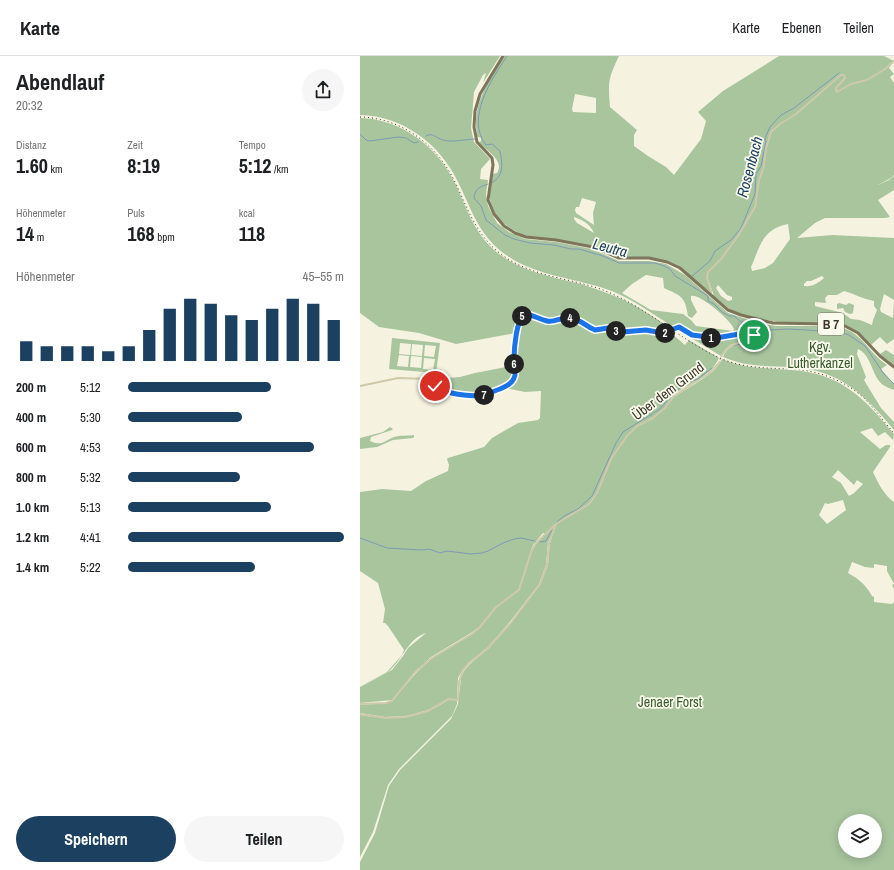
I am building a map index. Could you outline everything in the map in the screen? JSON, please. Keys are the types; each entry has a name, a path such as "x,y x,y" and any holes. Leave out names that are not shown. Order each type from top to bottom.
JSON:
{"main road":[{"name":"B 7","path":"503,56 482,90 477,102 474,123 476,139 491,156 492,165 488,200 494,214 504,226 515,233 526,237 556,240 593,247 619,258 649,258 667,262 680,268 732,312 760,323 841,325 854,330 862,336 880,356 894,367"}],"street":[{"path":"711,295 707,278 708,272 721,259 736,239 755,207 759,180 765,162 766,146 772,130 796,114 841,75 844,75 845,78 836,88 837,92 851,84 867,80 885,70 894,61"},
{"path":"360,386 398,378 428,379 439,389 462,395 482,395 503,387 513,381 515,376 514,358 516,334 520,318 525,314 533,315 548,321 563,318 575,319 582,321 595,330 608,328 622,332 646,330 663,333 680,328 692,335 716,338 749,332 756,333"},
{"path":"722,355 726,349 750,338 756,333 760,323"},
{"name":"Über dem Grund","path":"360,704 392,701 415,672 432,658 472,634 479,628 496,607 519,590 533,548 556,524 589,504 597,493 611,459 627,436 637,426 653,418 665,408 674,396 708,374 719,363"},
{"path":"360,714 385,718 406,717 428,711 448,699 458,700 459,682 464,670 469,663 485,651 510,624 540,584 547,565 549,543 556,524"}],"green space":[{"path":"360,56 500,56 483,83 486,73 483,75 474,92 471,128 474,142 490,159 481,169 480,179 488,180 486,194 488,206 497,223 509,232 525,239 556,242 592,249 619,261 649,261 666,264 685,275 728,313 758,323 757,330 753,332 755,334 748,339 730,345 721,356 676,329 680,328 690,335 697,336 690,334 680,327 675,328 636,303 612,291 535,270 521,264 507,256 494,245 482,231 450,168 430,144 405,127 391,121 360,115","holes":["646,275 663,278 664,288 678,295 684,300 688,316 692,318 697,312 691,300 691,296 695,296 721,314 732,325 734,329 733,331 696,326 683,314 651,310 622,293"]},
{"path":"504,56 619,56 610,81 610,107 637,130 634,135 634,146 666,167 674,175 701,139 706,121 698,112 723,91 779,56 884,56 894,61 889,68 894,74 890,77 894,83 894,175 878,185 889,180 894,176 894,190 878,200 890,217 825,218 815,223 797,238 832,235 894,238 894,300 894,339 887,344 880,337 871,345 857,332 840,324 777,322 746,316 731,310 714,296 708,279 711,293 680,268 661,260 617,257 597,248 527,236 503,223 494,212 490,199 492,174 497,173 499,164 494,156 479,142 481,141 481,138 478,137 478,139 476,116 482,95","holes":["575,94 596,98 596,113 573,112 572,109","582,198 596,202 593,213 594,225 576,213 576,207 579,207","574,217 586,223 594,233 577,223","788,224 790,239 773,263 765,268 752,271 751,267 763,240 779,226","822,276 824,278 813,285 804,286 807,281 811,281","718,285 727,295 732,297 732,300 728,301 721,296 716,288","844,291 874,301 874,306 877,310 872,325 860,320 851,319 843,313 815,306 815,302 826,303 825,298 828,295 837,295","884,294 894,300 893,318 881,312 880,309"]},
{"path":"360,118 390,123 403,129 428,146 438,157 455,183 470,217 485,241 502,256 534,272 585,285 620,298 643,310 672,329 665,331 645,329 620,332 606,328 595,329 572,318 551,321 526,314 520,317 517,329 513,327 516,333 456,344 419,333 379,327 360,313"},
{"path":"839,303 846,305 849,303 854,305 853,313 850,314 845,312 843,308 837,309 837,304"},
{"name":"Jenaer Forst","path":"527,315 548,322 563,319 575,320 595,331 604,329 620,333 646,330 663,334 670,332 685,345 689,340 719,358 711,370 700,379 675,394 676,396 702,380 714,370 722,359 739,365 809,372 838,382 850,390 872,409 894,434 893,440 885,432 878,436 872,428 860,432 880,449 886,445 890,445 873,472 884,492 894,502 894,584 887,571 887,566 874,564 874,568 865,567 852,562 848,573 864,585 874,597 874,602 892,604 894,602 894,870 360,870 360,862 375,833 389,786 400,770 451,719 458,704 461,678 464,671 489,648 510,624 540,585 548,565 552,537 551,536 548,542 546,565 539,584 509,623 487,648 468,663 463,669 458,678 457,699 448,699 428,710 406,716 385,717 360,713 360,705 386,703 392,701 416,673 432,658 480,628 496,608 519,590 533,548 545,534 543,533 533,545 519,589 496,607 479,627 431,657 415,672 392,700 360,703 360,687 392,670 408,648 426,633 414,640 393,667 388,672 360,686 387,672 402,655 404,650 388,626 383,623 385,609 378,583 360,571 360,492 382,489 411,491 426,481 448,471 448,458 484,447 492,438 518,423 538,420 540,418 541,391 525,392 505,388 515,379 517,381 518,364 515,364 514,362 517,334 522,318","holes":["838,470 854,485 857,480 863,484 849,496 841,483 832,477","843,500 846,510 827,524 819,515 825,503 828,504"]},
{"name":"Kgv. Lutherkanzel","path":"760,324 777,326 835,326 844,328 858,336 887,365 881,369 894,384 894,390 884,386 880,382 866,355 858,349 857,354 866,377 864,380 881,408 894,422 894,430 862,395 838,379 824,373 809,369 740,363 723,357 726,351 731,347 753,337"},
{"path":"392,338 440,343 436,373 389,369","holes":["400,343 411,344 410,355 399,354","412,344 423,345 422,356 411,355","425,345 436,346 434,357 424,356","399,355 409,356 408,367 397,366","411,356 422,357 421,368 410,367","424,358 435,359 433,370 423,369"]},
{"path":"886,350 894,355 894,365 880,354"},
{"path":"512,362 512,367 514,367 514,375 512,380 502,387 482,394 456,393 440,389 436,386 433,380 460,377 511,366"},
{"path":"390,427 393,429 371,437 370,441 380,443 396,436 414,435 414,437 393,440 377,447 360,449 360,438 383,432"},
{"path":"448,700 457,700 452,716 399,769 388,785 373,832 360,857 360,715 384,718 406,717 437,707"}],"waterway":[{"name":"Leutra","path":"491,183 499,177 501,173 501,156 500,151 492,144 486,145 480,134 478,123 479,111 488,87 507,56"},
{"name":"Rosenbach","path":"692,276 710,261 715,251 731,240 741,228 755,194 756,174 761,166 766,141 765,138 770,127 781,115 794,108 839,73"},
{"path":"360,134 366,140 370,141 398,137 406,138 414,143 418,142"},
{"path":"426,136 433,135 443,140 450,141 475,139"},
{"name":"Leutra","path":"488,184 480,187 474,198 481,206 486,220 505,235 530,243 579,249 603,256 619,263 655,263 664,266 670,269 675,276 708,296 708,301 714,304 722,312 729,316 734,316 741,322 747,322 770,330 789,329 839,332 849,335 865,346 884,374 894,384"},
{"path":"733,346 753,340 770,330"},
{"path":"557,522 564,516 578,509 592,496 616,443 623,432 660,409 674,392 689,382 698,379 712,368"},
{"path":"540,542 546,541 552,530"},
{"path":"360,538 387,548 429,549 440,553 447,551 471,554 488,551 514,539 521,538 535,541"}],"tunnel":[{"path":"719,363 722,355"}],"railway":[{"path":"360,117 390,122 404,128 428,145 438,156 455,182 472,219 483,236 489,244 509,260 535,271 603,290 619,297 707,352 730,362 764,368 810,371 839,381 864,398 894,433"}],"route":[{"path":"435,386 439,389 457,394 477,396 503,387 513,381 516,372 514,358 517,331 520,318 525,314 533,315 548,321 563,318 575,319 582,321 595,330 608,328 618,332 636,332 646,330 663,333 679,327 692,335 716,338 724,338 748,332 756,333 754,335"}]}
